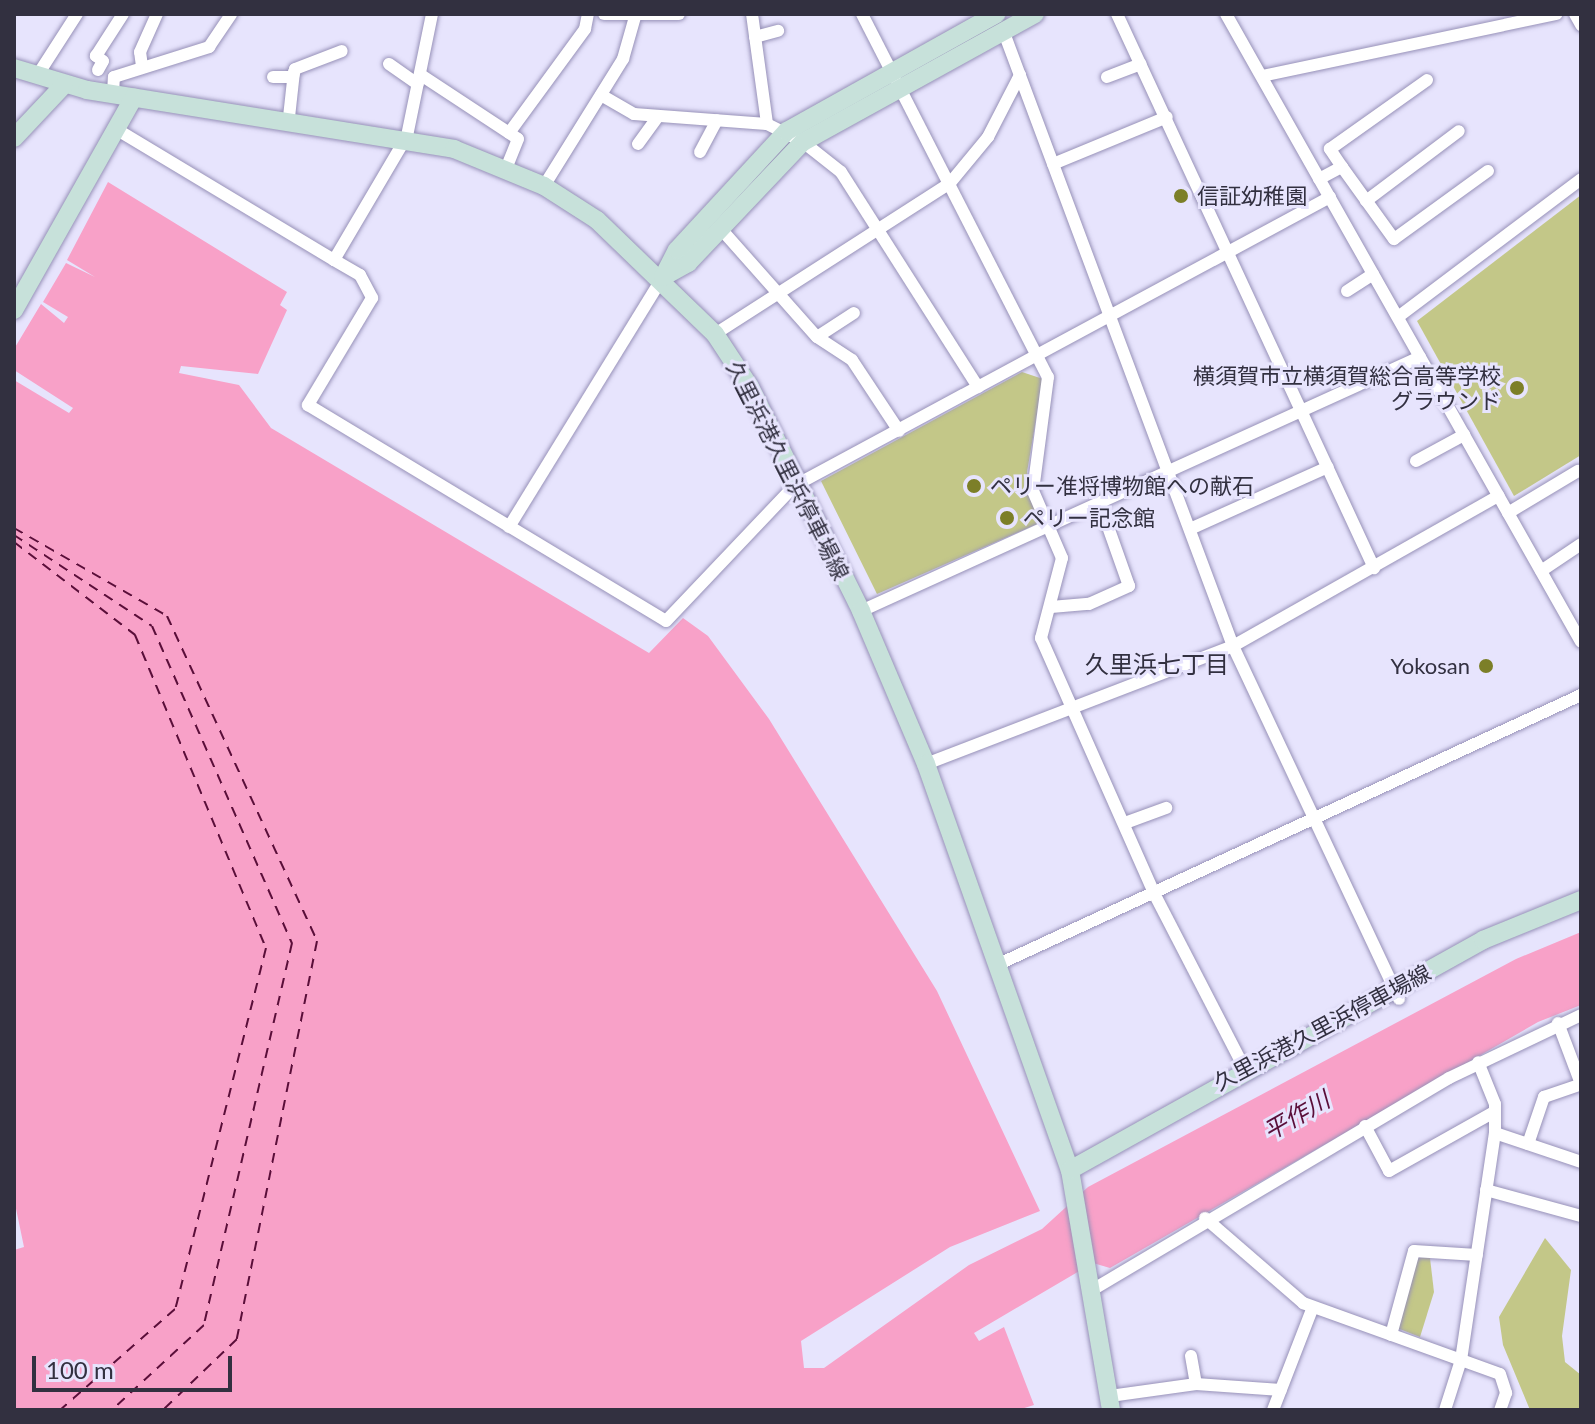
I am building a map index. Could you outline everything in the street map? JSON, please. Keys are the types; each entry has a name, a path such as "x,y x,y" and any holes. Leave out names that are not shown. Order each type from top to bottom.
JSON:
{"main road":[{"path":"663,277 677,250 795,137 886,71 999,22 1035,14"},
{"path":"663,277 721,229 795,137 899,87 999,22"},
{"name":"久里浜港久里浜停車場線","path":"14,68 64,85 113,94 407,136 506,169 544,186 663,277 715,334 750,387 794,486 861,611 926,764 1070,1170"},
{"path":"14,138 64,85"},
{"path":"14,310 134,97"},
{"name":"久里浜港久里浜停車場線","path":"1070,1170 1396,994 1483,940 1581,900"},
{"name":"久里浜港久里浜停車場線","path":"1070,1170 1245,1069 1508,940 1581,912"},
{"path":"1070,1170 1110,1403"}],"street":[{"path":"37,76 77,14"},
{"path":"98,70 103,61 96,56 123,14"},
{"path":"142,66 140,52 157,14"},
{"path":"113,94 114,77 209,47 231,14"},
{"path":"334,260 407,136 432,14"},
{"path":"509,133 585,29 588,14"},
{"path":"604,14 635,17 679,14"},
{"path":"752,14 767,124"},
{"path":"862,14 886,71 899,87 950,183 1038,353 1050,386 1033,491 1051,524 1062,558 1041,638 1069,708 1125,823 1155,895 1245,1069"},
{"path":"1117,14 1374,568"},
{"path":"1226,14 1541,571 1576,621 1581,642"},
{"path":"1262,76 1557,14"},
{"path":"1575,14 1581,25"},
{"path":"544,186 623,59 635,17"},
{"path":"999,22 1170,470 1233,646 1396,994"},
{"path":"755,37 778,31"},
{"path":"295,69 342,51"},
{"path":"389,64 420,79 518,139 506,169"},
{"path":"1107,77 1141,64"},
{"path":"273,77 293,77 295,69"},
{"path":"289,117 295,69"},
{"path":"715,334 780,288 950,183 988,137 1020,75"},
{"path":"1427,80 1330,149 1342,167 1394,239 1488,171"},
{"path":"601,95 634,114 767,124 795,137 841,172 874,232 978,387"},
{"path":"638,144 658,116"},
{"path":"1053,164 1167,117"},
{"path":"700,152 717,120"},
{"path":"116,129 360,275 372,298 308,405 666,621 794,486 1111,315 1227,248 1330,197"},
{"path":"1366,201 1459,131"},
{"path":"1319,179 1342,167"},
{"path":"1398,317 1581,179"},
{"path":"721,229 780,288 817,337 852,360 899,431"},
{"path":"1347,291 1373,274"},
{"path":"509,527 663,277"},
{"path":"817,337 854,313"},
{"path":"861,611 1420,357"},
{"path":"1416,461 1464,435"},
{"path":"1190,529 1328,467"},
{"path":"1508,513 1578,471"},
{"path":"926,764 1233,646 1498,496"},
{"path":"1051,607 1089,604 1129,586 1100,504"},
{"path":"1541,571 1581,544"},
{"path":"999,964 1155,895 1313,817 1581,695"},
{"path":"1125,823 1166,808"},
{"path":"1090,1282 1478,1062 1581,1015"},
{"path":"1528,1144 1544,1097 1581,1084 1558,1023"},
{"path":"1445,1410 1461,1360 1495,1133 1494,1112 1478,1062"},
{"path":"1365,1126 1389,1171 1494,1112"},
{"path":"1495,1133 1581,1162"},
{"path":"1486,1190 1581,1216"},
{"path":"1205,1218 1313,1307 1500,1374 1506,1393 1500,1410"},
{"path":"1391,1335 1414,1251 1477,1255"},
{"path":"1273,1410 1313,1307"},
{"path":"1191,1356 1196,1384"},
{"path":"1110,1403 1196,1384 1281,1390"}],"green space":[{"name":"横須賀市立横須賀総合高等学校 グラウンド","path":"1581,195 1581,455 1514,496 1417,321"},
{"path":"1022,372 1043,379 1027,472 1037,524 877,594 821,481"},
{"path":"1545,1238 1571,1270 1562,1336 1565,1362 1581,1375 1581,1410 1530,1410 1503,1345 1499,1317"},
{"path":"1418,1254 1430,1258 1434,1292 1420,1337 1397,1328"}],"water":[{"name":"平作川","path":"108,182 287,292 280,305 287,310 258,374 181,366 179,373 239,385 271,428 649,653 683,618 708,636 769,719 937,991 1040,1211 950,1247 801,1341 804,1368 824,1368 969,1265 1042,1229 1088,1187 1516,959 1581,932 1581,1005 1538,1022 1110,1268 1093,1263 974,1333 979,1341 1004,1327 1034,1405 1018,1410 14,1410 14,1250 24,1247 14,1199 14,380 69,413 73,408 14,370 14,349 41,304 64,323 68,317 43,302 66,263 95,277 67,260"}],"ferry route":[{"path":"14,528 167,616 317,941 237,1339 163,1410"},
{"path":"14,535 152,626 292,943 204,1325 112,1410"},
{"path":"14,542 135,635 266,948 175,1309 60,1410"}],"place":[{"name":"信証幼稚園","path":"1181,196"},
{"name":"横須賀市立横須賀総合高等学校 グラウンド","path":"1517,388"},
{"name":"ペリー准将博物館への献石","path":"974,486"},
{"name":"ペリー記念館","path":"1007,518"},
{"name":"Yokosan","path":"1486,666"}],"district":[{"name":"久里浜七丁目","path":"1157,664"}]}
